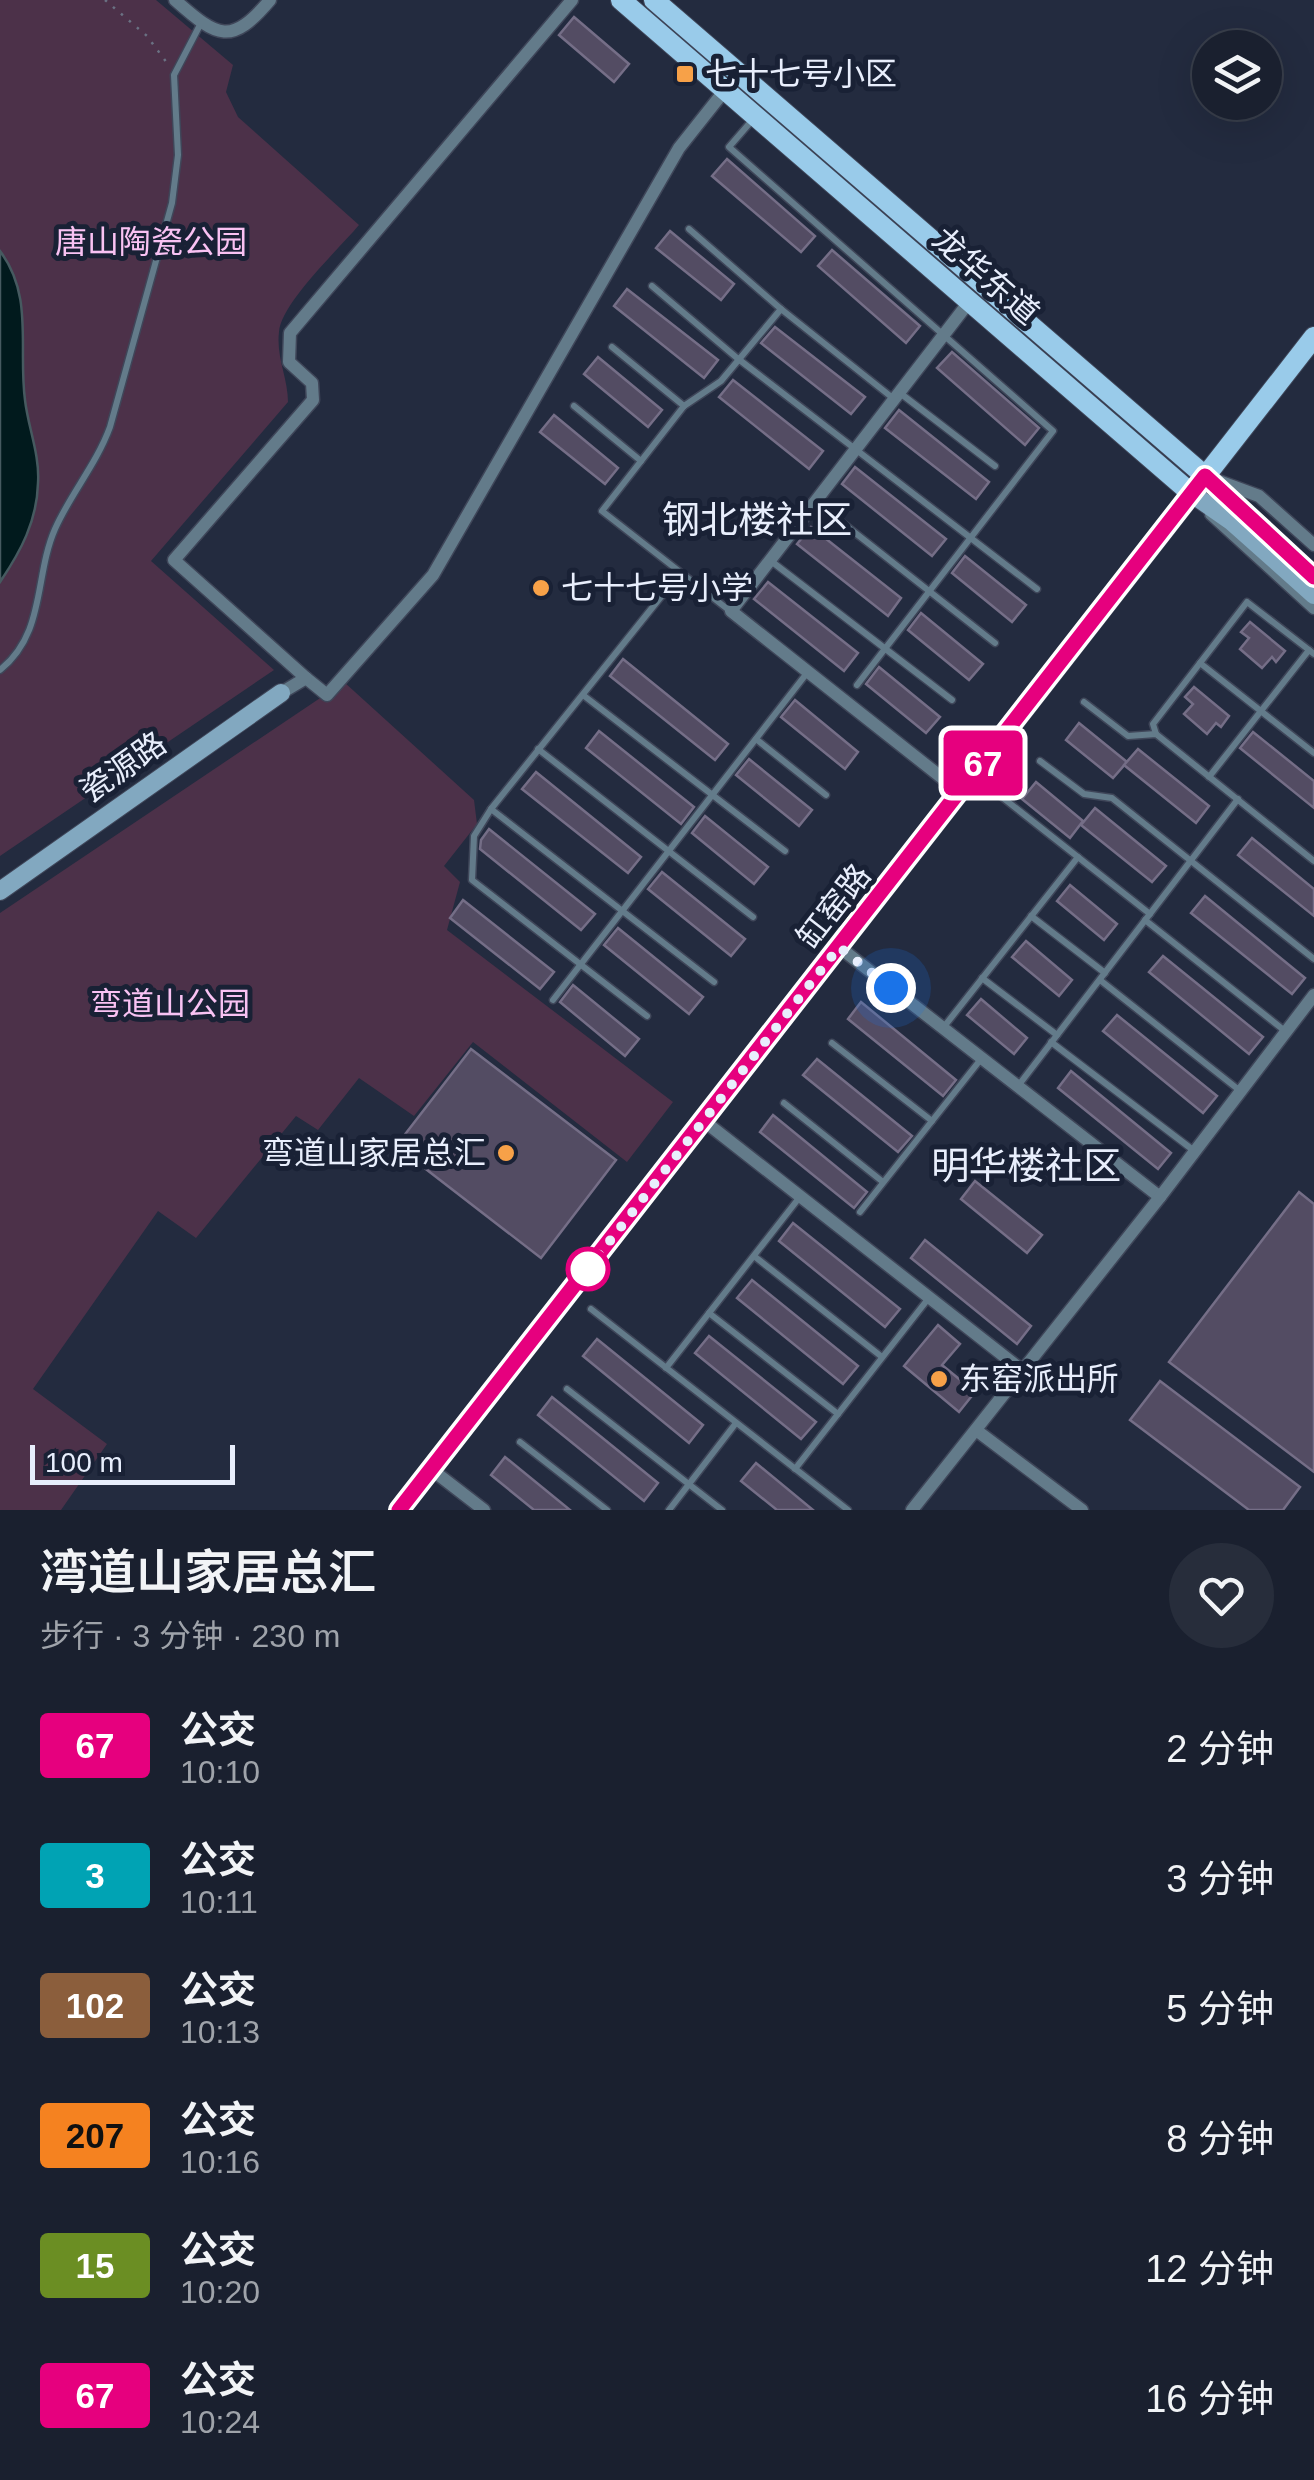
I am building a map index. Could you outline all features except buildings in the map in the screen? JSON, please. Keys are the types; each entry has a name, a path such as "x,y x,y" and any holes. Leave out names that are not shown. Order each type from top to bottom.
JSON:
{"main road":[{"name":"龙华东道","path":"621,0 1192,494"},
{"name":"龙华东道","path":"654,0 1205,476"},
{"name":"缸窑路","path":"399,1510 1314,337"}],"street":[{"path":"176,0 202,23 223,34 236,32 251,22 270,0"},
{"path":"572,0 290,333 290,362 312,382 314,400 174,560 327,694 433,574 679,148 725,90"},
{"path":"967,783 808,672 730,611 970,302"},
{"path":"1205,476 1259,496 1314,545"},
{"name":"龙华东道","path":"1205,476 1314,576"},
{"path":"1192,494 1225,530 1314,608"},
{"name":"龙华东道","path":"1192,494 1231,521 1314,594"},
{"path":"281,693 306,678"},
{"name":"瓷源路","path":"0,891 281,693"},
{"path":"839,947 1160,1197"},
{"path":"912,1510 1314,995"},
{"path":"704,1121 1023,1371"},
{"path":"976,1430 1082,1510"},
{"path":"431,1469 484,1510"}],"lane":[{"path":"0,670 23,646 34,624 46,551 58,522 100,457 110,426 172,203 178,155 174,75 202,23"},
{"path":"755,116 729,147 1053,431 857,685"},
{"path":"689,230 781,309 995,466"},
{"path":"652,286 737,358 1037,588"},
{"path":"730,611 602,511 684,406 720,381 781,309"},
{"path":"612,347 684,406"},
{"path":"574,406 641,462"},
{"path":"815,502 994,643"},
{"path":"770,560 952,700"},
{"path":"647,1016 472,880 474,836 490,809 672,583"},
{"path":"1210,777 1312,652 1247,602 1153,724 1156,734 1314,861"},
{"path":"1200,663 1314,754"},
{"path":"553,1000 808,672"},
{"path":"583,694 785,851"},
{"path":"1084,702 1128,736 1156,734"},
{"path":"756,739 826,795"},
{"path":"538,749 753,917"},
{"path":"1040,761 1084,794 1112,798 1314,959"},
{"path":"967,783 1078,856 1286,1032"},
{"path":"1018,1086 1238,800"},
{"path":"490,809 714,982"},
{"path":"942,1028 1078,856"},
{"path":"1031,916 1240,1091"},
{"path":"982,978 1194,1152"},
{"path":"832,1044 932,1121"},
{"path":"860,1212 982,1058"},
{"path":"784,1104 883,1182"},
{"path":"666,1368 800,1197"},
{"path":"754,1256 882,1358"},
{"path":"796,1469 929,1298"},
{"path":"592,1309 848,1510"},
{"path":"710,1313 838,1414"},
{"path":"567,1389 722,1510"},
{"path":"669,1510 736,1422"},
{"path":"520,1442 607,1510"}],"path":[{"path":"106,0 146,36 174,72"}],"green space":[{"name":"唐山陶瓷公园","path":"0,0 156,0 233,65 226,92 238,117 359,225 312,277 282,320 279,350 288,402 151,561 274,670 0,856"},
{"name":"弯道山公园","path":"344,682 474,800 477,824 444,866 460,882 447,930 673,1102 627,1162 473,1042 414,1116 359,1078 318,1130 296,1116 196,1238 158,1211 33,1389 107,1444 61,1510 0,1510 0,913"}],"shaded area":[{"path":"0,251 11,268 21,304 23,381 38,473 31,523 0,582"}],"bus line":[{"name":"67","path":"399,1510 1205,476 1314,577"}],"place":[{"name":"七十七号小区","path":"685,74"},
{"name":"七十七号小学","path":"541,588"},
{"name":"弯道山家居总汇","path":"506,1153"},
{"name":"东窑派出所","path":"939,1379"}],"district":[{"name":"钢北楼社区","path":"757,520"},
{"name":"明华楼社区","path":"1026,1166"}],"route":[{"path":"588,1269 839,947 891,988"}]}
